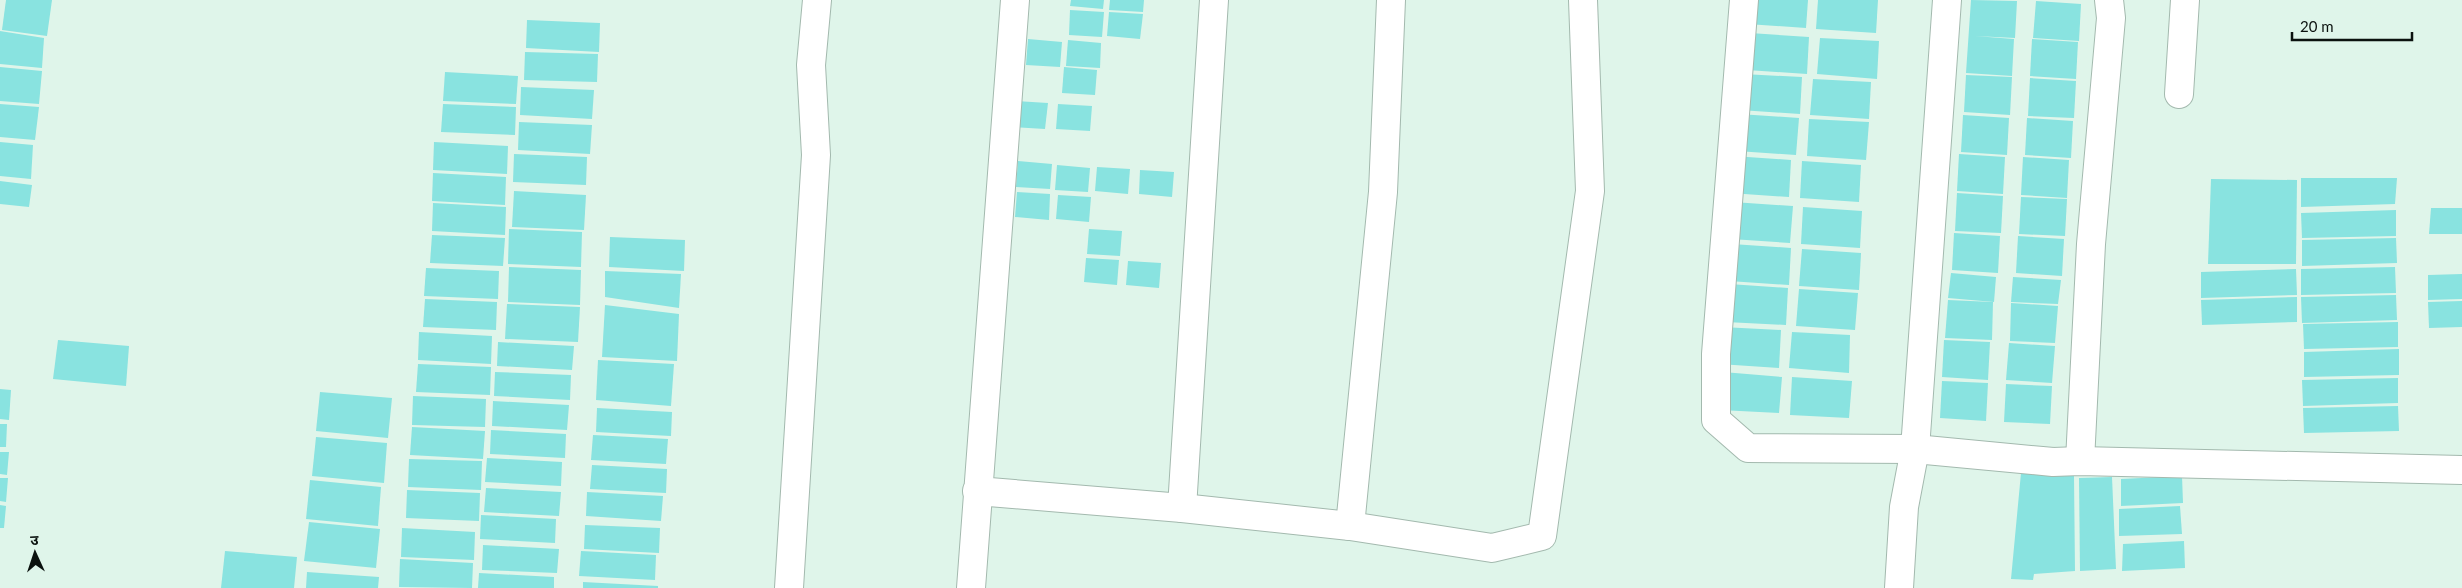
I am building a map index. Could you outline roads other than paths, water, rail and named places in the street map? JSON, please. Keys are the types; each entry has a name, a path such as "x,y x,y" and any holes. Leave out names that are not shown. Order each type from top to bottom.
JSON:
{"street":[{"path":"789,588 816,155 811,65 817,0"},
{"path":"971,588 1015,0"},
{"path":"1182,508 1214,0"},
{"path":"1350,526 1383,192 1391,0"},
{"path":"977,491 1182,508 1350,526 1492,548 1542,536 1590,191 1583,0"},
{"path":"1744,0 1716,354 1716,420 1748,448 1915,450 2053,462 2080,461 2462,470"},
{"path":"1899,588 1904,506 1915,450 1947,0"},
{"path":"2080,461 2091,244 2111,18 2110,0"},
{"path":"2179,94 2185,0"}]}
